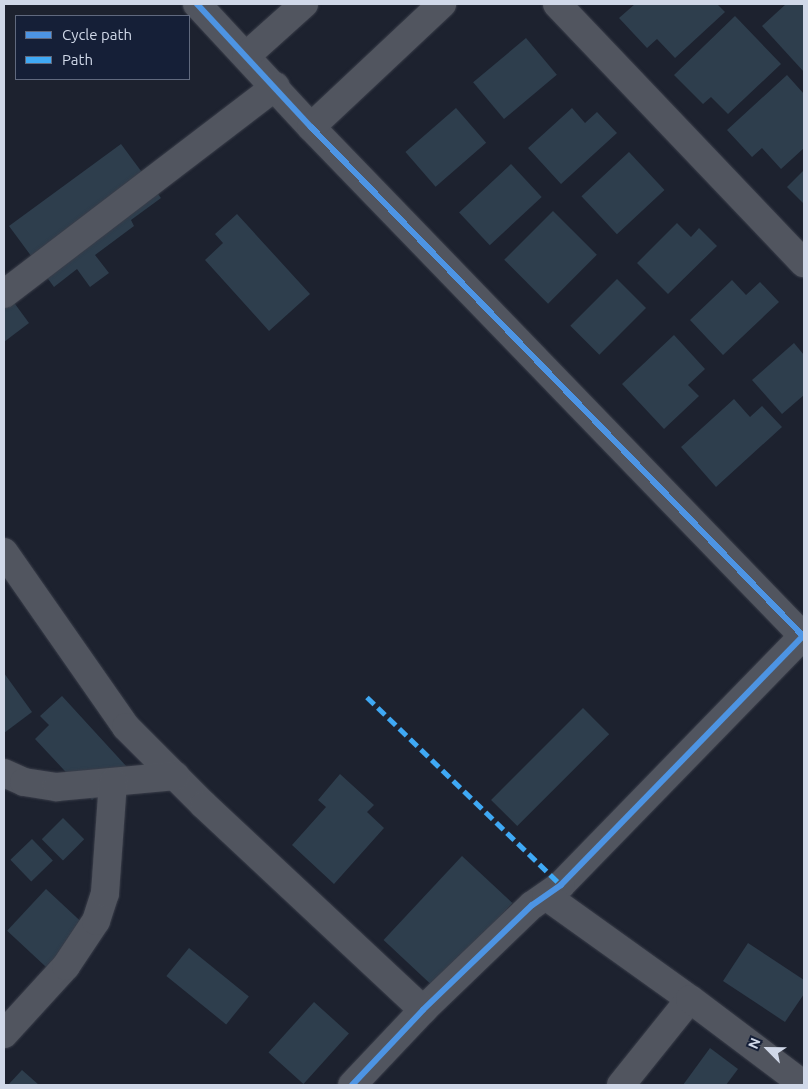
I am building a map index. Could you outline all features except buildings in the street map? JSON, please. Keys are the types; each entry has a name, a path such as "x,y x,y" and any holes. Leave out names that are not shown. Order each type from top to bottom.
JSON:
{"street":[{"path":"197,4 276,86 311,127 803,636 560,885 532,905 423,1010 352,1085"},
{"path":"246,56 304,4"},
{"path":"311,127 442,4"},
{"path":"557,4 804,263"},
{"path":"4,294 276,86"},
{"path":"4,552 106,701 126,727 175,776 423,1010"},
{"path":"4,773 24,782 57,787 175,776"},
{"path":"4,1034 66,966 96,921 105,893 113,782"},
{"path":"546,896 690,999 804,1085"},
{"path":"621,1085 690,999"}],"marked path":[{"path":"367,697 561,885"}],"cycle path":[{"path":"197,4 311,127 803,636 561,885 532,905 423,1010 352,1085"}]}
